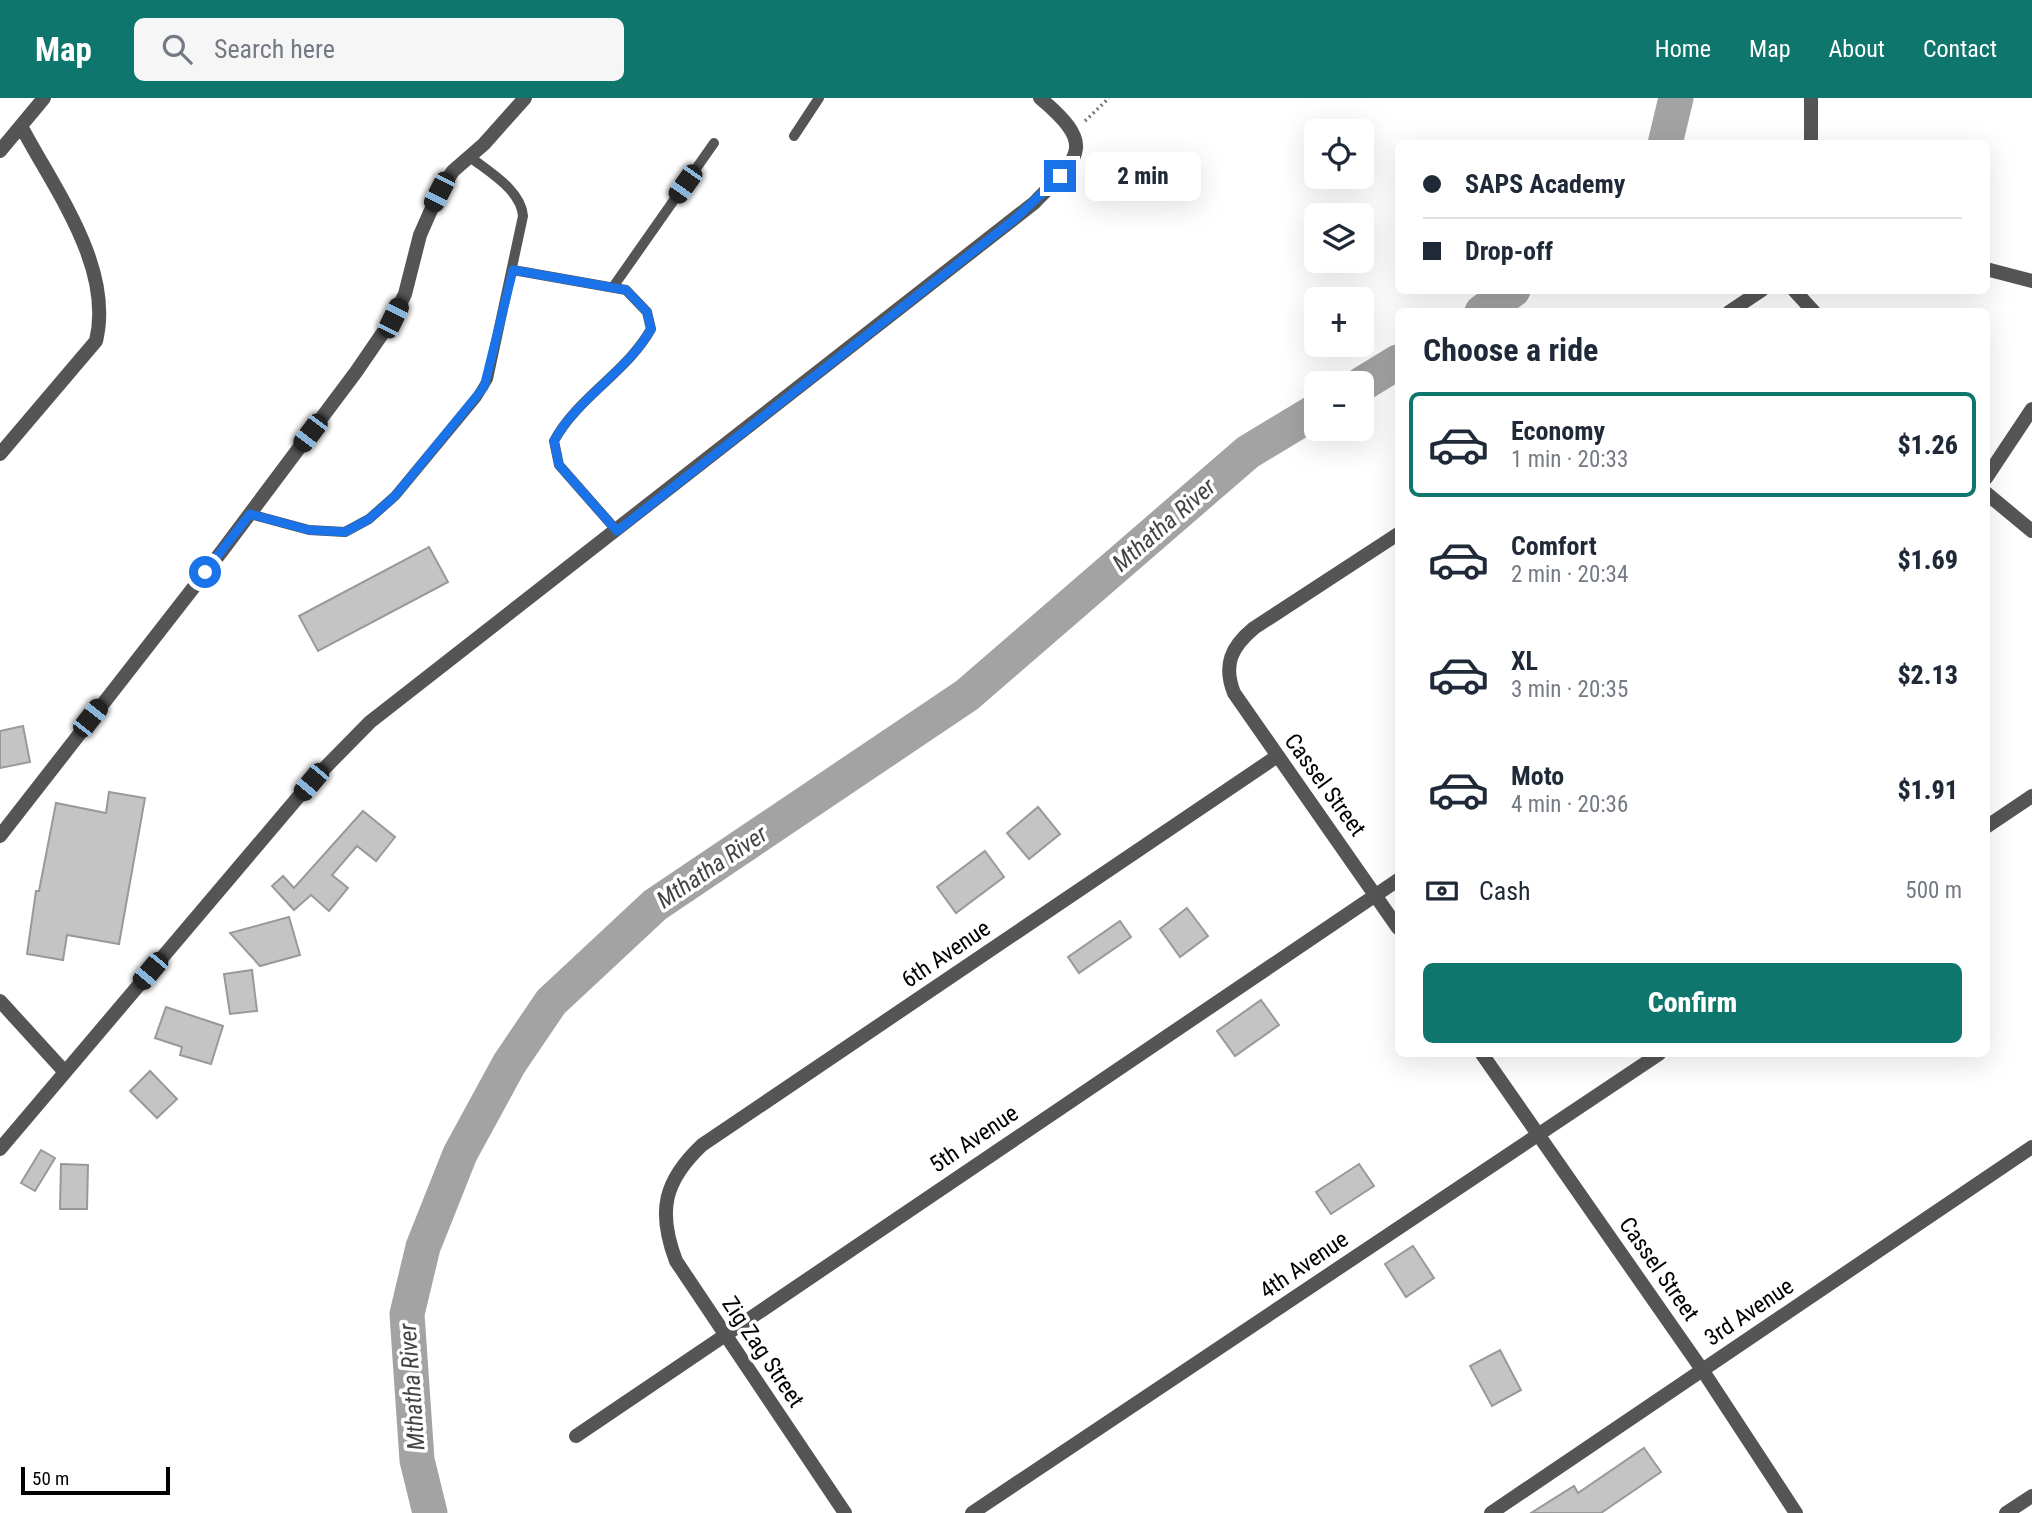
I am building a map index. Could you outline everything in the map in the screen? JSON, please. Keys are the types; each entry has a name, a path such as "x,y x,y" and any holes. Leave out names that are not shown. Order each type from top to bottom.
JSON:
{"street":[{"path":"0,151 44,98"},
{"path":"0,836 250,514 393,318 405,294 428,214 453,171 470,157 525,98"},
{"path":"0,1149 64,1071 351,739 392,704 1034,203 1074,156 1073,131 1065,119 1040,98"},
{"path":"1811,98 1811,140"},
{"path":"0,454 96,341 100,323 96,278 86,248 20,126"},
{"path":"1990,270 2032,281"},
{"path":"1735,308 1756,294"},
{"path":"1798,294 1810,308"},
{"path":"1990,472 2032,410"},
{"path":"1990,496 2032,531"},
{"name":"Cassel Street","path":"1395,536 1254,628 1238,643 1227,663 1234,693 1276,757 1395,923"},
{"name":"6th Avenue","path":"667,1207 677,1170 702,1144 1276,757"},
{"path":"1990,824 2032,796"},
{"name":"5th Avenue","path":"576,1436 1395,882"},
{"path":"1,1003 64,1071"},
{"name":"Cassel Street","path":"1484,1057 1537,1137 1703,1371 1796,1513"},
{"name":"4th Avenue","path":"972,1513 1655,1057"},
{"name":"3rd Avenue","path":"1491,1513 2032,1147"},
{"name":"Zig Zag Street","path":"667,1207 667,1231 676,1261 845,1513"},
{"path":"2006,1513 2032,1496"}],"lane":[{"path":"794,136 819,98"},
{"path":"613,287 714,143"},
{"path":"250,514 309,530 345,532 369,519 395,496 484,387 521,236 523,204 470,157"},
{"path":"513,270 626,290 647,312 651,329 644,341 559,433 554,449 559,465 617,531"}],"path":[{"path":"1073,131 1109,98"}],"building":[{"path":"429,547 448,582 318,651 299,616"},
{"path":"23,726 30,762 0,768 0,731"},
{"path":"109,792 145,798 119,944 67,935 63,960 27,954 36,891 39,891 56,803 106,813"},
{"path":"1038,807 1060,834 1029,859 1007,833"},
{"path":"363,811 395,837 376,861 357,846 332,875 348,888 329,911 311,895 294,910 272,886 283,876 294,888"},
{"path":"985,851 1004,877 956,913 937,887"},
{"path":"1187,908 1208,936 1180,957 1160,929"},
{"path":"289,917 300,955 260,966 230,933"},
{"path":"1120,921 1131,937 1079,973 1068,957"},
{"path":"252,970 257,1011 230,1014 224,974"},
{"path":"1261,1000 1279,1025 1235,1056 1217,1031"},
{"path":"166,1007 223,1026 211,1064 180,1055 182,1047 155,1038"},
{"path":"150,1071 177,1099 157,1118 130,1091"},
{"path":"41,1150 55,1158 35,1191 21,1183"},
{"path":"61,1164 88,1165 87,1209 60,1209"},
{"path":"1359,1164 1374,1186 1331,1214 1316,1192"},
{"path":"1413,1246 1434,1278 1406,1297 1385,1264"},
{"path":"1500,1350 1521,1390 1492,1406 1470,1366"},
{"path":"1644,1448 1661,1472 1601,1513 1531,1513 1574,1486 1578,1493"}],"waterway":[{"name":"Mthatha River","path":"1666,140 1676,98"},
{"name":"Mthatha River","path":"1488,308 1507,294"},
{"name":"Mthatha River","path":"1374,377 1395,364"},
{"name":"Mthatha River","path":"430,1513 417,1460 407,1314 423,1247 460,1154 509,1064 551,1002 655,905 967,695 1248,452 1304,418"}],"route":[{"path":"205,572 250,514 309,530 345,532 369,519 395,496 484,387 513,270 626,290 647,312 651,329 644,341 554,441 555,457 559,465 617,531 1016,218 1060,176"}]}
